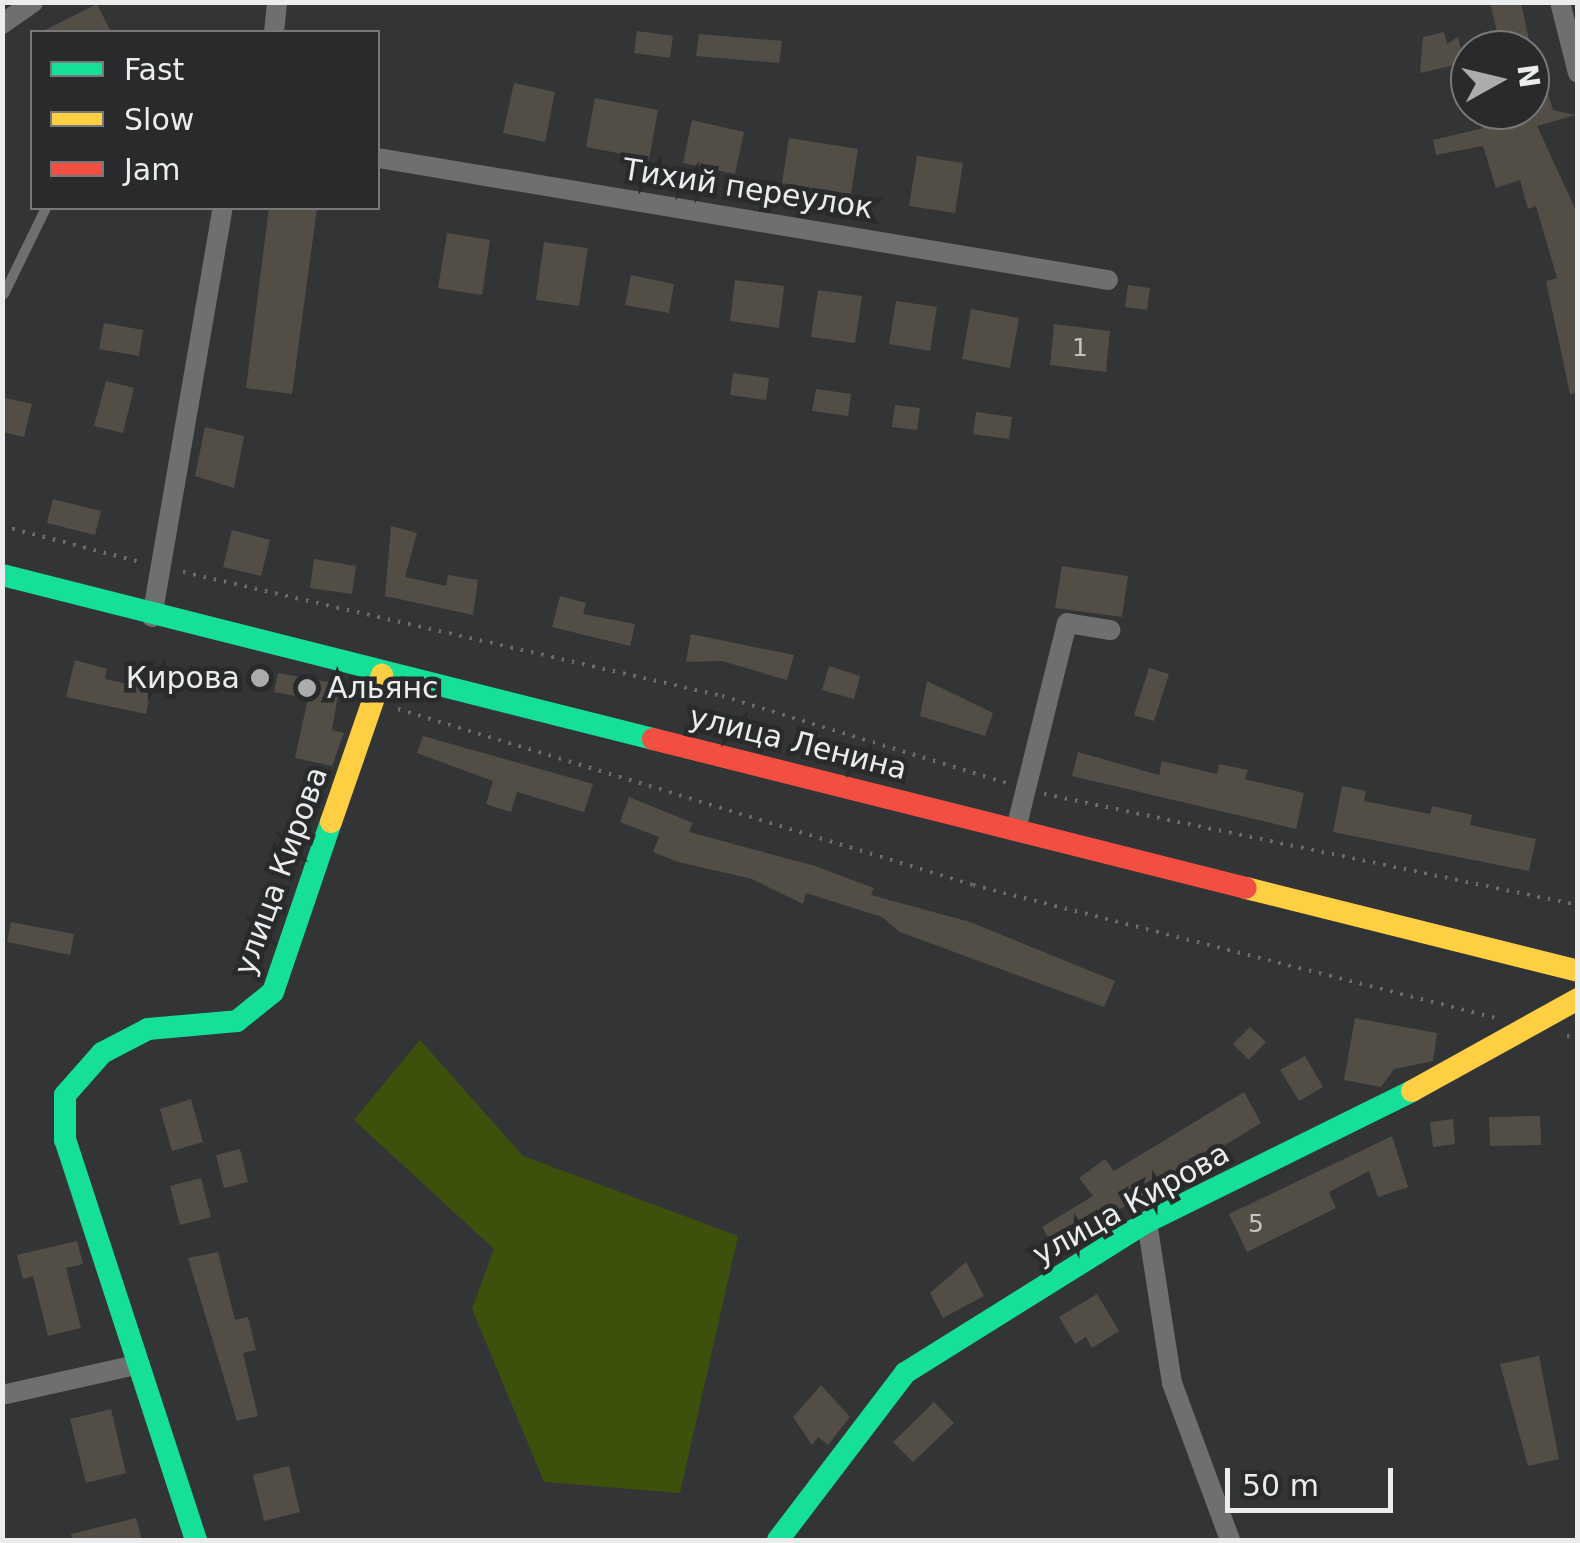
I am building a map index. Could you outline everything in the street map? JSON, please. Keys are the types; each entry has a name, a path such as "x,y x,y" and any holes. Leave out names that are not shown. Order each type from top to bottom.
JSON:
{"street":[{"path":"2,24 33,2"},
{"path":"274,30 277,2"},
{"path":"1560,2 1578,73"},
{"name":"Тихий переулок","path":"380,158 1108,280"},
{"path":"152,617 223,210"},
{"name":"улица Ленина","path":"2,575 382,675 1578,971"},
{"path":"1016,829 1068,623 1110,630"},
{"name":"улица Кирова","path":"196,1540 65,1140 65,1095 102,1053 148,1030 237,1021 273,992 382,675"},
{"name":"улица Кирова","path":"778,1540 905,1373 1148,1222 1538,1028 1578,999"},
{"path":"1148,1222 1172,1383 1230,1540"},
{"path":"2,1395 136,1365"}],"lane":[{"path":"4,294 45,210"}],"path":[{"path":"2,526 160,568 722,696 907,746 1025,790 1578,905"},
{"path":"374,702 973,884 1578,1039"}],"green space":[{"path":"420,1040 523,1156 738,1236 680,1493 544,1482 472,1309 494,1249 354,1120"}],"building":[{"path":"1490,2 1521,2 1527,30 1496,30"},
{"path":"97,4 110,30 45,30"},
{"path":"637,31 673,36 670,58 634,53"},
{"path":"1444,32 1447,44 1450,42 1450,66 1420,73 1423,37"},
{"path":"699,34 782,41 779,63 696,56"},
{"path":"514,83 555,92 545,142 503,133"},
{"path":"595,98 658,110 649,159 586,147"},
{"path":"1550,100 1553,110 1575,115 1550,122"},
{"path":"692,120 744,132 735,174 683,163"},
{"path":"1475,130 1539,130 1578,215 1578,393 1570,394 1546,281 1557,278 1536,206 1528,209 1520,180 1496,188 1483,146 1436,155 1433,140"},
{"path":"789,138 858,149 851,194 782,183"},
{"path":"917,156 963,163 955,213 909,206"},
{"path":"269,210 317,210 292,394 246,388"},
{"path":"447,233 490,240 482,295 438,288"},
{"path":"544,242 588,248 579,306 536,300"},
{"path":"631,275 674,284 669,313 625,305"},
{"path":"735,280 784,286 779,328 730,321"},
{"path":"1128,285 1150,288 1147,310 1125,307"},
{"path":"818,290 862,296 855,343 811,337"},
{"path":"896,301 937,307 930,351 889,344"},
{"path":"971,309 1019,318 1010,368 962,359"},
{"path":"104,323 143,330 139,356 99,349"},
{"path":"1054,324 1110,331 1106,372 1050,365"},
{"path":"733,373 769,378 766,400 730,395"},
{"path":"106,381 134,388 123,433 94,426"},
{"path":"816,389 851,394 848,416 812,411"},
{"path":"2,397 32,404 24,437 2,432"},
{"path":"895,405 920,408 917,430 892,427"},
{"path":"976,412 1012,417 1009,439 973,434"},
{"path":"205,427 244,436 234,488 195,476"},
{"path":"53,499 101,511 95,535 47,523"},
{"path":"391,526 417,533 405,577 446,586 448,575 478,580 473,615 385,596"},
{"path":"232,530 270,540 261,576 223,567"},
{"path":"314,559 356,566 352,594 310,588"},
{"path":"1062,566 1128,576 1122,617 1055,608"},
{"path":"560,596 586,603 583,614 635,624 630,646 552,627"},
{"path":"691,634 794,655 787,680 722,661 686,662"},
{"path":"75,660 107,669 105,679 151,689 146,714 66,697"},
{"path":"829,666 860,676 854,699 822,690"},
{"path":"1149,668 1169,674 1154,721 1134,715"},
{"path":"278,673 340,684 332,730 344,733 332,766 295,758 308,698 274,692"},
{"path":"927,681 993,713 985,736 920,716"},
{"path":"423,736 593,784 584,812 517,792 511,812 486,804 493,781 417,753"},
{"path":"1078,752 1159,775 1162,761 1217,774 1219,764 1248,770 1245,779 1304,793 1296,829 1072,776"},
{"path":"1342,786 1366,791 1364,801 1430,814 1432,806 1472,815 1470,825 1536,839 1529,871 1333,832"},
{"path":"629,797 693,823 689,832 815,866 874,888 871,895 970,922 1115,981 1104,1007 900,932 882,917 806,893 803,904 752,879 678,862 653,852 659,837 620,822"},
{"path":"11,922 74,934 70,955 7,942"},
{"path":"1355,1018 1437,1033 1433,1061 1394,1069 1381,1087 1344,1080"},
{"path":"1250,1027 1266,1042 1249,1060 1233,1044"},
{"path":"1305,1056 1323,1087 1299,1101 1280,1070"},
{"path":"1244,1092 1261,1123 1055,1249 1042,1227 1093,1196 1079,1178 1105,1159 1114,1171"},
{"path":"191,1099 203,1142 172,1151 160,1109"},
{"path":"1540,1116 1541,1145 1490,1146 1489,1117"},
{"path":"1453,1119 1455,1144 1433,1147 1430,1122"},
{"path":"1392,1136 1408,1187 1378,1197 1369,1171 1329,1192 1336,1208 1247,1252 1229,1214"},
{"path":"240,1149 248,1182 224,1188 216,1155"},
{"path":"201,1178 211,1217 180,1225 170,1186"},
{"path":"77,1241 83,1264 66,1268 81,1328 48,1336 33,1276 23,1279 17,1255"},
{"path":"218,1252 235,1320 248,1317 256,1350 243,1353 258,1416 237,1421 188,1258"},
{"path":"966,1262 984,1296 943,1318 930,1293"},
{"path":"1097,1294 1119,1331 1092,1348 1086,1337 1075,1344 1059,1317"},
{"path":"1539,1356 1559,1459 1528,1466 1500,1364"},
{"path":"821,1385 850,1417 828,1445 818,1437 812,1445 793,1417"},
{"path":"934,1402 954,1423 913,1462 893,1442"},
{"path":"111,1409 126,1473 86,1483 70,1419"},
{"path":"289,1466 300,1512 264,1521 253,1475"},
{"path":"136,1518 142,1540 72,1540 71,1534"}],"traffic: fast":[{"path":"2,575 653,739"},
{"path":"196,1540 65,1140 65,1095 102,1053 148,1029 237,1021 273,992 331,822"},
{"path":"778,1540 905,1373 1147,1222 1412,1091"}],"traffic: slow":[{"path":"331,822 382,675"},
{"path":"1246,888 1578,971"},
{"path":"1412,1091 1578,999"}],"traffic: jam":[{"path":"653,739 1246,888"}],"place":[{"name":"Кирова","path":"260,678"},
{"name":"Альянс","path":"307,688"}]}
